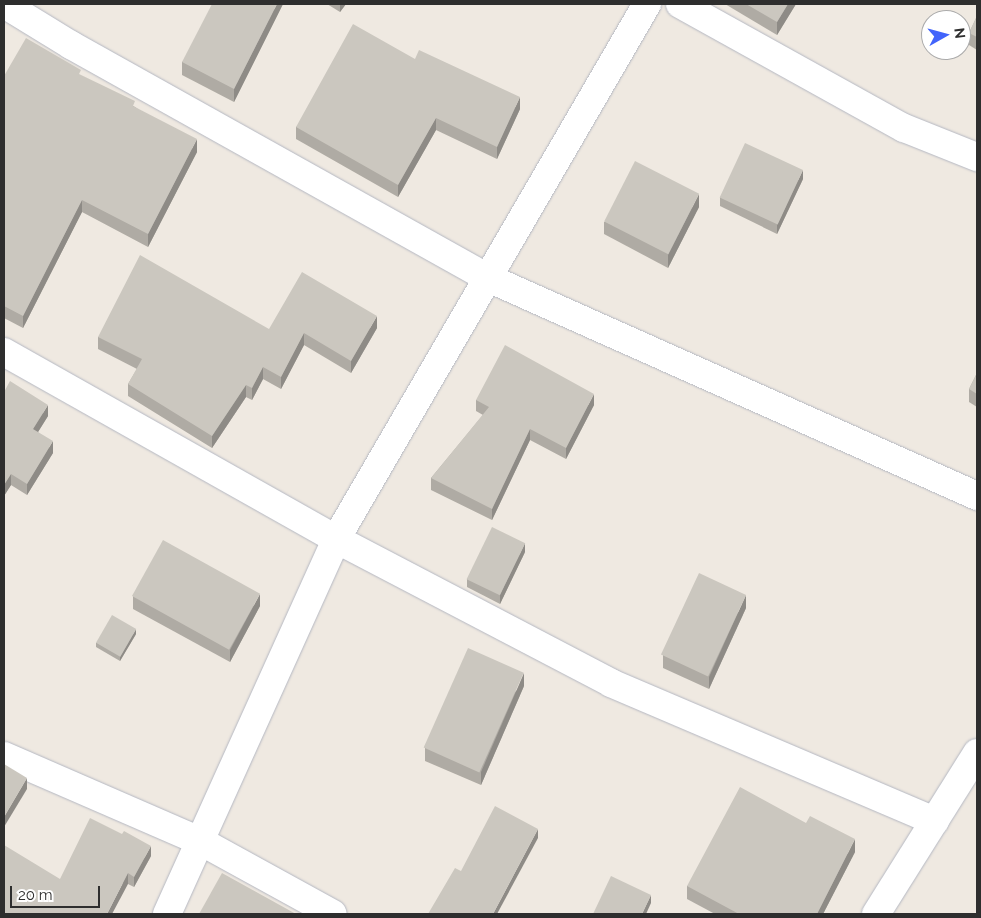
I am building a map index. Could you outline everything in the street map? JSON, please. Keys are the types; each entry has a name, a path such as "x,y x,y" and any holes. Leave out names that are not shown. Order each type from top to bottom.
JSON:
{"street":[{"path":"4,4 71,45 486,277 977,496"},
{"path":"167,914 202,842 336,539 486,277 647,4"},
{"path":"680,4 904,128 977,157"},
{"path":"4,352 336,539 611,683 935,821"},
{"path":"876,914 977,753"},
{"path":"4,756 202,842 333,914"}],"building":[{"path":"212,4 277,4 234,89 182,62"},
{"path":"746,4 788,4 777,22"},
{"path":"977,16 977,37 971,34 971,29"},
{"path":"353,24 415,59 419,50 520,97 497,147 436,118 398,185 296,127"},
{"path":"26,38 81,70 79,74 135,101 133,106 197,139 148,234 82,200 23,316 4,306 4,76"},
{"path":"745,143 803,170 778,224 720,197"},
{"path":"635,161 699,194 668,254 604,222"},
{"path":"140,255 269,329 302,272 377,316 351,361 304,333 281,377 263,367 252,388 246,385 212,436 128,384 142,359 98,337"},
{"path":"505,345 594,394 566,448 530,429 492,509 431,478 489,407 476,400"},
{"path":"977,373 977,394 969,389"},
{"path":"10,381 48,405 33,429 53,441 27,484 11,474 4,485 4,392"},
{"path":"492,527 525,543 500,595 467,579"},
{"path":"163,540 260,594 229,650 132,596"},
{"path":"699,573 746,595 708,677 661,655"},
{"path":"112,615 136,629 120,657 96,643"},
{"path":"468,648 524,673 479,772 424,748"},
{"path":"4,764 27,778 4,817"},
{"path":"740,787 806,823 810,816 855,839 817,914 739,914 687,886"},
{"path":"495,806 538,829 493,914 428,914 455,868 461,871"},
{"path":"90,818 122,834 124,831 151,846 134,877 128,873 107,914 4,914 4,845 60,879"},
{"path":"222,873 296,914 199,914"},
{"path":"611,876 651,895 642,914 593,914"}]}
